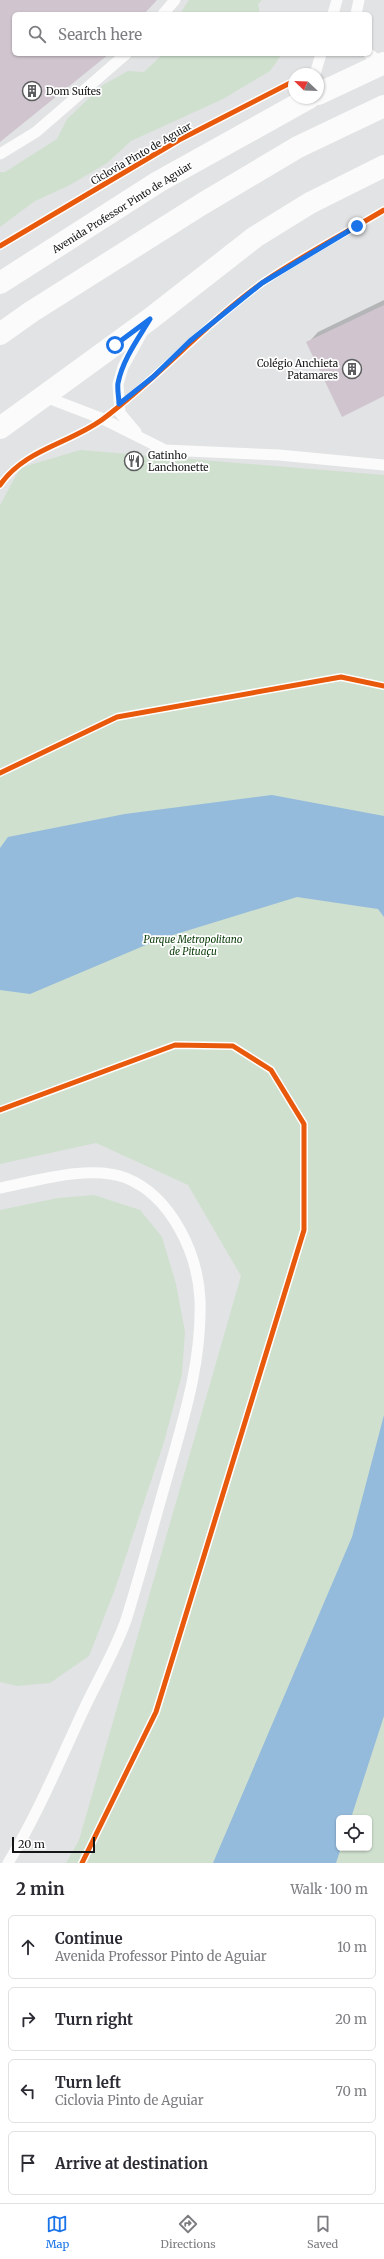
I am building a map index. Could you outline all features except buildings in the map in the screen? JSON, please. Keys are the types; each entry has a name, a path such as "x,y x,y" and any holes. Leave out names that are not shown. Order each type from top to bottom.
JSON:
{"main road":[{"path":"324,91 379,60"},
{"name":"Avenida Professor Pinto de Aguiar","path":"0,283 158,182 297,104"},
{"path":"0,334 31,312 209,200 298,147 384,106"},
{"path":"0,428 150,319 255,237 310,203 384,166"}],"lane":[{"path":"164,12 175,0"},
{"path":"334,12 337,0"},
{"path":"356,12 358,0"},
{"path":"0,154 36,132 124,56"},
{"path":"317,68 320,56"},
{"path":"143,440 120,413 118,384 132,348 150,319"},
{"path":"43,396 103,419 165,450 279,455 384,465"},
{"path":"0,1188 69,1174 97,1173 124,1177 142,1186 167,1210 183,1235 195,1269 200,1298 199,1344 191,1393 126,1619 43,1798 8,1863"}],"green space":[{"path":"189,0 262,0 258,4 260,12 181,12"},
{"path":"161,56 280,57 270,71 223,99 131,141 107,163 70,185 35,201 0,227 0,172 5,172 57,139 67,119 103,85 128,71 144,72"},
{"name":"Parque Metropolitano de Pituaçu","path":"80,450 384,475 384,1863 66,1863 79,1840 241,1276 188,1185 96,1143 0,1164 0,505 20,468"},
{"path":"94,1195 140,1210 162,1237 176,1284 185,1332 182,1374 164,1442 115,1589 89,1656 50,1683 17,1686 0,1682 0,1210 58,1198"}],"water":[{"path":"272,795 384,816 384,917 378,909 297,897 160,939 30,994 0,990 0,848 8,837 125,814"},
{"path":"384,1415 384,1716 352,1815 336,1815 336,1851 340,1851 336,1863 213,1863 352,1537"}],"cycle path":[{"name":"Ciclovia Pinto de Aguiar","path":"0,246 179,140 288,84"},
{"path":"0,485 10,473 22,463 48,448 90,428 124,403 221,316 262,283 307,254 384,210"},
{"path":"0,773 117,717 341,677 384,686"},
{"path":"0,1110 175,1045 233,1046 271,1070 304,1124 304,1230 156,1712 82,1863"}],"place":[{"name":"Dom Suítes","path":"32,91"},
{"name":"Colégio Anchieta Patamares","path":"352,369"},
{"name":"Gatinho Lanchonette","path":"134,461"}],"route":[{"path":"115,345 150,319 132,348 123,367 118,384 119,404 153,377 190,341 262,283 357,226"}]}
